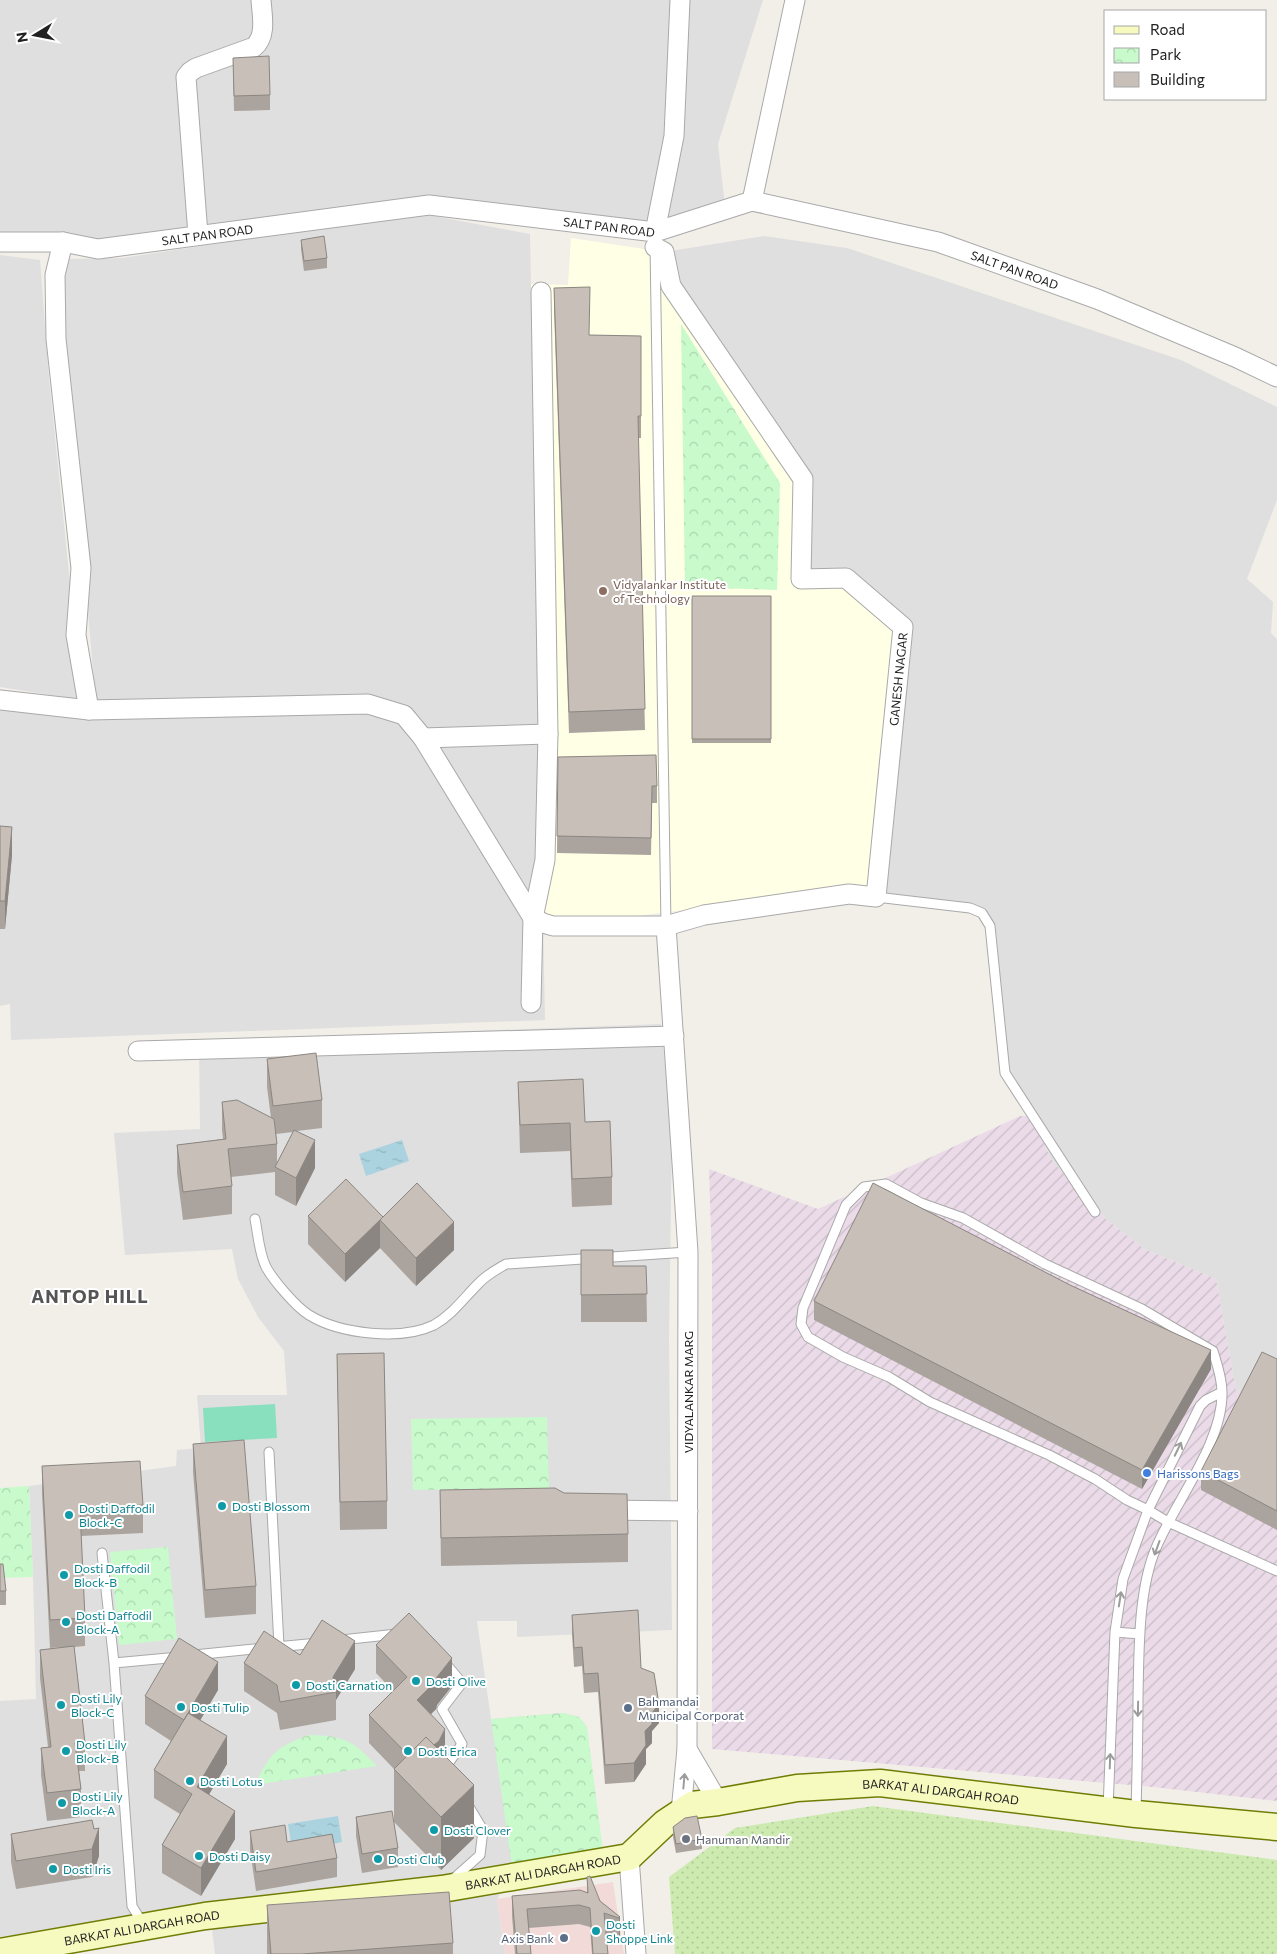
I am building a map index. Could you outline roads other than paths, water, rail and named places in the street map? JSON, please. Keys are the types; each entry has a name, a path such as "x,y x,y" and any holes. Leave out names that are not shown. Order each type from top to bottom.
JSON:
{"main road":[{"name":"BARKAT ALI DARGAH ROAD","path":"0,1952 205,1916 442,1889 629,1858 665,1823 692,1805 797,1788 880,1783 1136,1814 1277,1827"}],"street":[{"path":"198,236 186,77 196,68 258,44 262,37 261,0"},
{"path":"655,240 674,136 680,0"},
{"path":"752,201 795,0"},
{"name":"SALT PAN ROAD","path":"0,242 63,242 98,249 429,205 655,240 752,201 938,242 1098,299 1277,376"},
{"name":"GANESH NAGAR","path":"655,240 664,252 671,286 803,479 801,579 846,578 903,627 876,897"},
{"path":"63,242 55,276 56,339 81,568 76,635 89,710"},
{"path":"531,1003 533,918 545,860 548,734 541,292"},
{"path":"0,700 89,710 368,704 404,715 423,738 533,918 553,926 666,926 704,915 849,894 876,897"},
{"path":"423,738 548,734"},
{"name":"VIDYALANKAR MARG","path":"666,926 688,1252 687,1749 681,1812"},
{"path":"138,1051 674,1036"},
{"path":"583,1510 688,1511"},
{"path":"687,1749 718,1802"},
{"path":"629,1858 636,1954"}],"lane":[{"path":"655,240 666,926"},
{"path":"876,897 970,908 982,913 990,926 1005,1072 1095,1212"},
{"path":"1136,1814 1140,1634 1145,1590 1155,1550 1168,1522 1214,1438 1222,1392 1219,1369 1213,1351 1142,1309 1045,1264 963,1218 921,1203 886,1184 864,1187 846,1205 803,1308 801,1324 808,1338 843,1357 889,1377 930,1402 1048,1455 1095,1479 1127,1500 1168,1522 1277,1571"},
{"path":"255,1219 265,1265 273,1278 308,1315 339,1327 377,1334 415,1332 435,1324 455,1309 490,1272 506,1264 688,1252"},
{"path":"1108,1810 1115,1632 1123,1579 1148,1510 1200,1406 1206,1400 1222,1392"},
{"path":"269,1452 279,1646"},
{"path":"102,1553 114,1663 132,1906 145,1926"},
{"path":"1115,1632 1140,1634"},
{"path":"114,1663 409,1633"},
{"path":"437,1654 462,1683 442,1709 462,1744 445,1768 450,1776"},
{"path":"442,1889 480,1855 483,1830 464,1799"}],"water":[{"path":"402,1140 409,1161 366,1176 359,1154"},
{"path":"338,1816 342,1842 292,1850 288,1824"}],"place":[{"name":"Vidyalankar Institute of Technology","path":"603,591"},
{"name":"Harissons Bags","path":"1147,1473"},
{"name":"Dosti Blossom","path":"222,1506"},
{"name":"Dosti Daffodil Block-C","path":"69,1515"},
{"name":"Dosti Daffodil Block-B","path":"64,1575"},
{"name":"Dosti Daffodil Block-A","path":"66,1622"},
{"name":"Dosti Olive","path":"416,1681"},
{"name":"Dosti Carnation","path":"296,1685"},
{"name":"Dosti Lily Block-C","path":"61,1705"},
{"name":"Dosti Tulip","path":"181,1707"},
{"name":"Bahmandai Municipal Corporat","path":"628,1708"},
{"name":"Dosti Lily Block-B","path":"66,1751"},
{"name":"Dosti Erica","path":"408,1751"},
{"name":"Dosti Lotus","path":"190,1781"},
{"name":"Dosti Lily Block-A","path":"62,1803"},
{"name":"Dosti Clover","path":"434,1830"},
{"name":"Hanuman Mandir","path":"686,1839"},
{"name":"Dosti Daisy","path":"199,1856"},
{"name":"Dosti Club","path":"378,1859"},
{"name":"Dosti Iris","path":"53,1869"},
{"name":"Dosti Shoppe Link","path":"596,1931"},
{"name":"Axis Bank","path":"564,1938"}],"district":[{"name":"ANTOP HILL","path":"90,1296"}]}
